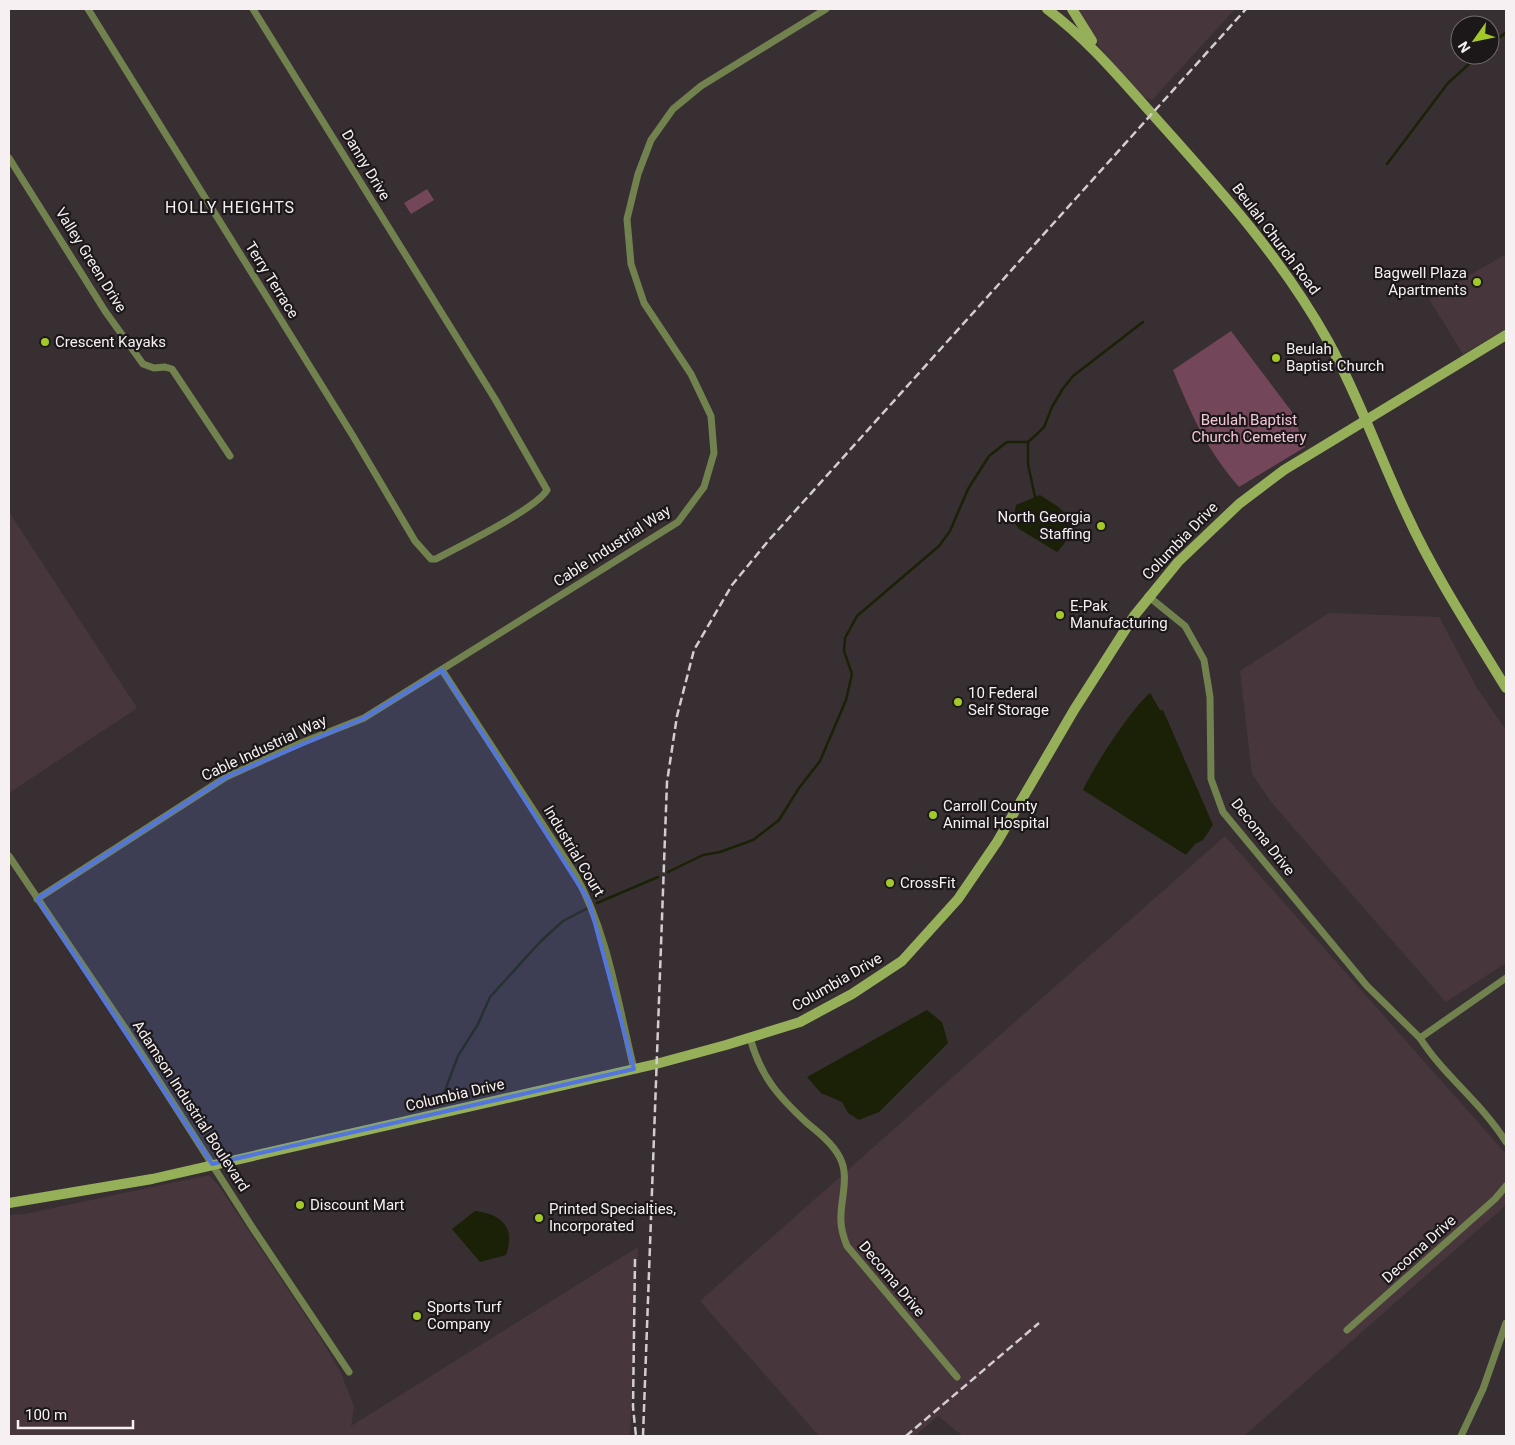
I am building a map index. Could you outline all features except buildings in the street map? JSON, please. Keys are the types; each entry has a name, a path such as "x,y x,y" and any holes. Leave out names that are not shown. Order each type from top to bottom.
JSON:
{"main road":[{"name":"Beulah Church Road","path":"1047,9 1076,31 1103,58 1211,180 1271,254 1309,308 1329,343 1366,421 1407,517 1426,553 1506,688"},
{"path":"1072,9 1103,58"},
{"name":"Columbia Drive","path":"9,1203 152,1179 634,1069 750,1038 800,1022 852,994 902,961 958,899 997,842 1074,710 1148,596 1178,562 1238,504 1284,470 1506,335"}],"street":[{"name":"Terry Terrace","path":"88,9 353,436 415,541 431,559 436,559"},
{"name":"Danny Drive","path":"253,9 456,335 536,468 547,490 530,505 436,559"},
{"name":"Cable Industrial Way","path":"37,899 226,777 301,743 364,718 678,522 704,487 714,454 711,416 691,374 644,303 631,264 627,219 638,174 651,140 673,109 701,86 826,9"},
{"name":"Valley Green Drive","path":"9,158 105,311 143,364 154,368 165,367 172,369 230,456"},
{"name":"Decoma Drive","path":"1148,596 1185,626 1204,660 1210,697 1211,780 1223,812 1367,986 1420,1038 1432,1058 1495,1123 1506,1142"},
{"name":"Industrial Court","path":"442,670 575,874 590,901 601,935 634,1069"},
{"name":"Adamson Industrial Boulevard","path":"9,856 127,1031 349,1372"},
{"path":"1420,1038 1506,978"},
{"name":"Decoma Drive","path":"750,1038 764,1076 773,1089 824,1138 839,1156 844,1170 841,1232 847,1246 958,1377"},
{"name":"Decoma Drive","path":"1347,1330 1488,1205 1506,1186"},
{"path":"1461,1436 1483,1389 1506,1323"}],"highlighted area":[{"path":"442,670 589,901 634,1069 212,1164 37,899 226,777 364,718"}],"shaded area":[{"path":"1075,9 1235,9 1152,100 1141,96 1100,48"},
{"path":"1506,254 1506,329 1463,354 1429,299"},
{"path":"1040,495 1071,518 1071,528 1068,536 1057,552 1019,529 1013,521 1016,505"},
{"path":"9,512 137,708 9,793"},
{"path":"1329,613 1439,617 1477,688 1506,730 1506,963 1446,1002 1272,803 1252,774 1240,671"},
{"path":"1150,693 1160,710 1163,710 1213,825 1203,840 1195,844 1186,855 1083,790 1114,738"},
{"path":"1225,836 1506,1154 1506,1205 1244,1436 963,1436 938,1416 915,1436 819,1436 700,1301"},
{"path":"927,1010 942,1022 948,1043 879,1112 859,1120 848,1113 842,1102 821,1093 807,1077"},
{"path":"209,1175 218,1185 323,1342 341,1373 354,1407 351,1426 638,1247 630,1436 9,1436 9,1215 25,1214"},
{"path":"475,1211 493,1215 504,1224 508,1230 509,1237 506,1255 480,1262 452,1229"}],"green space":[{"path":"427,189 434,200 411,214 404,203"},
{"name":"Beulah Baptist Church Cemetery","path":"1231,331 1292,412 1305,447 1239,487 1217,459 1201,432 1173,370"}],"waterway":[{"path":"1500,37 1506,32"},
{"path":"1387,164 1448,83 1468,65"},
{"path":"668,872 703,855 720,852 753,840 779,820 799,788 820,761 846,700 852,674 844,651 845,638 857,616 939,546 950,531 968,489 989,456 1007,442 1028,442 1044,427 1052,407 1073,376 1143,322"},
{"path":"1028,442 1028,464 1035,497"},
{"path":"597,903 658,877"},
{"path":"441,1101 458,1056 478,1024 490,997 540,942 563,921 586,909"}],"railway":[{"path":"643,1436 667,782 677,716 694,650 732,585 769,540 1246,9"},
{"path":"635,1259 633,1407 636,1436"},
{"path":"906,1436 1039,1323"}],"place":[{"name":"Bagwell Plaza Apartments","path":"1477,282"},
{"name":"Crescent Kayaks","path":"45,342"},
{"name":"Beulah Baptist Church","path":"1276,358"},
{"name":"North Georgia Staffing","path":"1101,526"},
{"name":"E-Pak Manufacturing","path":"1060,615"},
{"name":"10 Federal Self Storage","path":"958,702"},
{"name":"Carroll County Animal Hospital","path":"933,815"},
{"name":"CrossFit","path":"890,883"},
{"name":"Discount Mart","path":"300,1205"},
{"name":"Printed Specialties, Incorporated","path":"539,1218"},
{"name":"Sports Turf Company","path":"417,1316"}],"district":[{"name":"HOLLY HEIGHTS","path":"230,207"}]}
